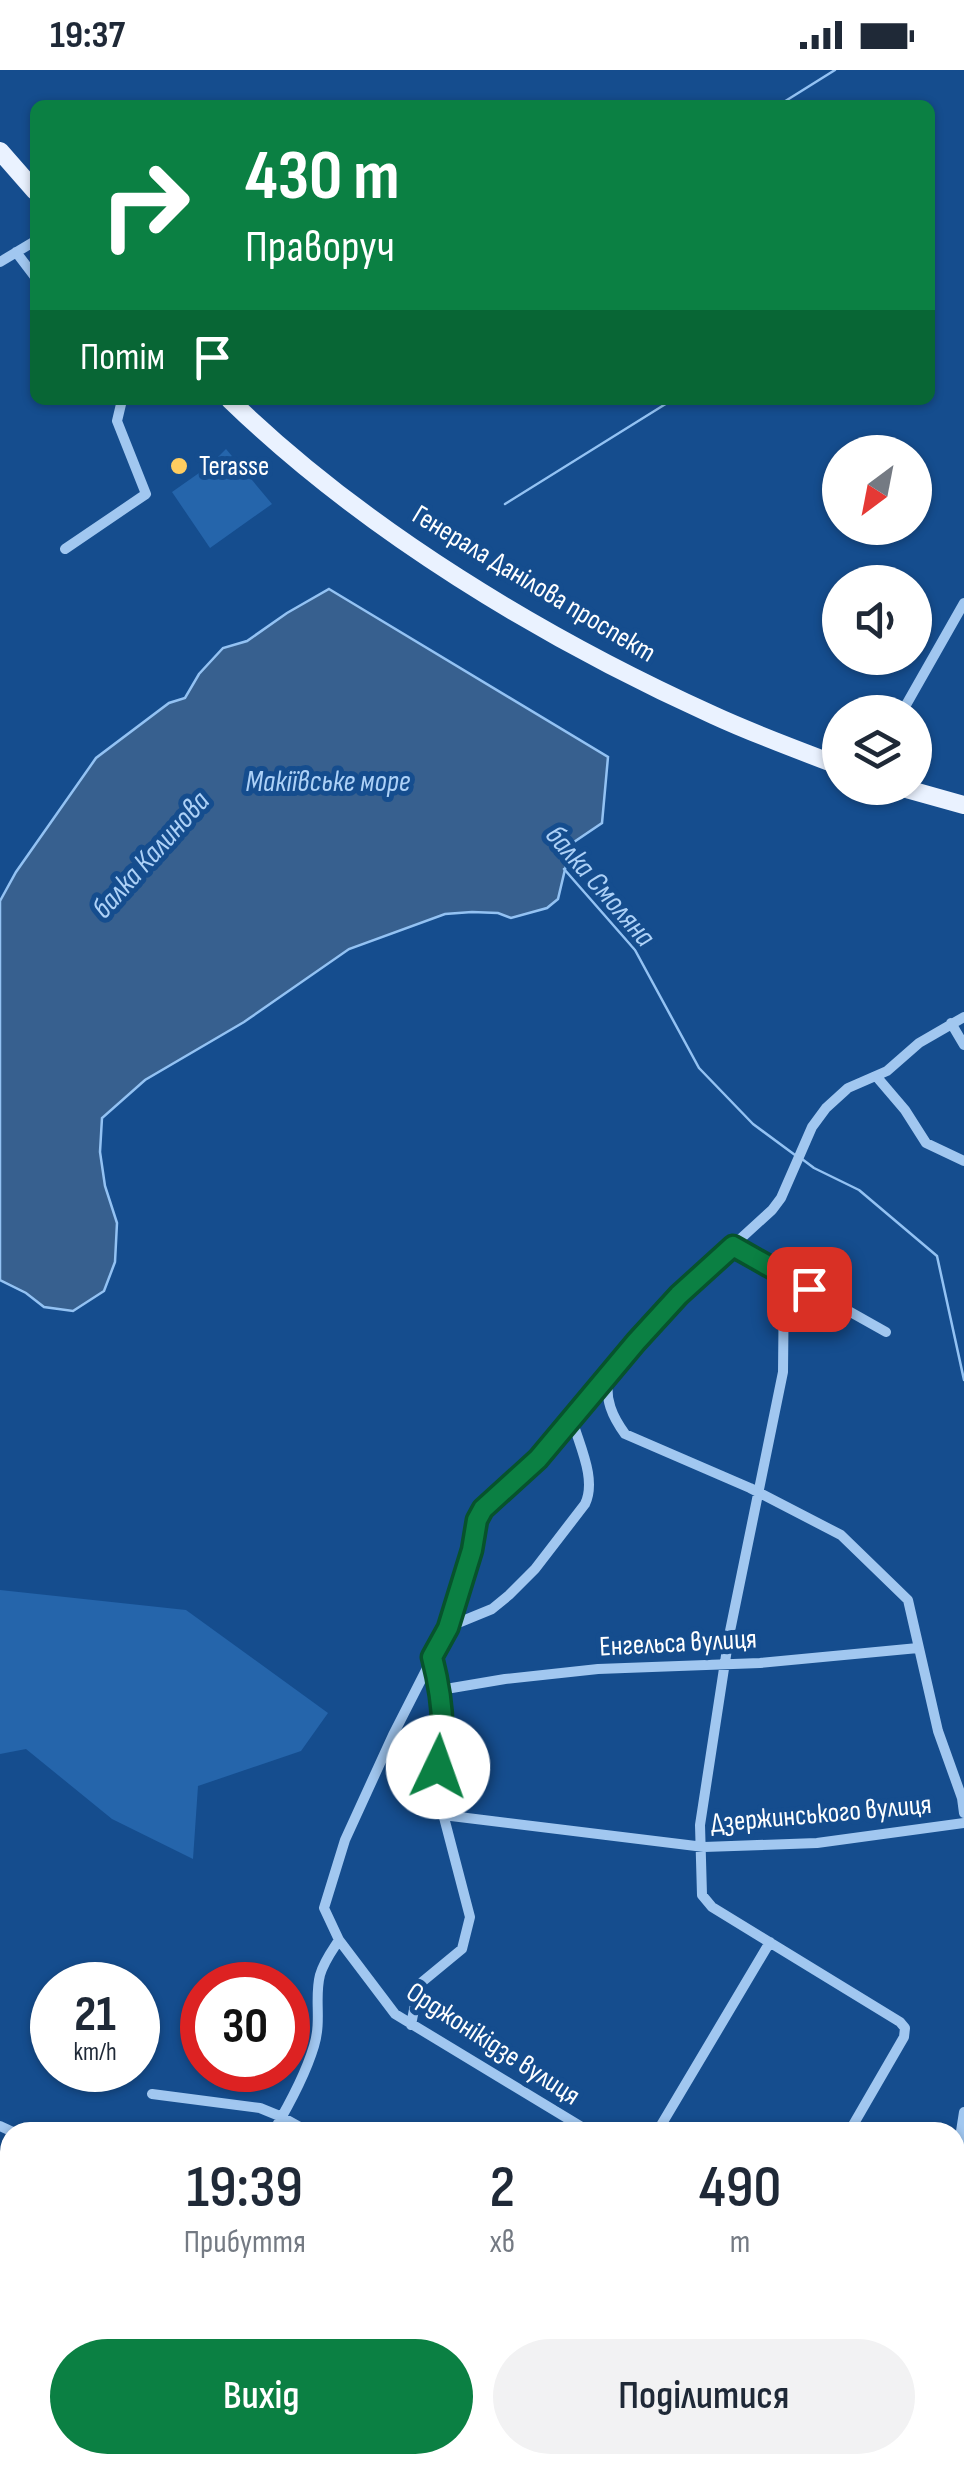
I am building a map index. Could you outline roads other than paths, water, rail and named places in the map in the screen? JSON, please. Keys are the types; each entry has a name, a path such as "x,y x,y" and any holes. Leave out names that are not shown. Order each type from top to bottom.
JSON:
{"main road":[{"path":"0,151 30,185"},
{"name":"Генерала Данілова проспект","path":"235,405 274,443 346,499 513,610 642,682 716,717 822,759"},
{"path":"932,796 964,805"}],"street":[{"path":"0,262 30,245"},
{"path":"16,252 30,270"},
{"path":"65,549 146,494 117,421 121,405"},
{"path":"912,695 964,603"},
{"path":"279,2122 315,2045 320,2019 319,1978 339,1940 324,1908 346,1840 392,1736 448,1628 483,1509 538,1459 679,1295 772,1210 812,1127 826,1108 848,1088 887,1070 919,1043 964,1018"},
{"path":"952,1023 964,1045"},
{"path":"876,1076 906,1110 926,1144 964,1160"},
{"path":"733,1246 886,1332"},
{"path":"784,1275 783,1372 725,1664 700,1825 702,1895 712,1908 905,2028 904,2037 857,2122"},
{"path":"608,1375 608,1402 614,1420 625,1434 758,1492 841,1535 908,1600 938,1730 964,1812"},
{"path":"448,1628 492,1609 509,1595 535,1570 585,1504 590,1481 572,1418"},
{"name":"Енгельса вулиця","path":"440,1690 598,1669 760,1663 918,1648"},
{"path":"411,2025 422,1982 462,1949 470,1917 443,1815 438,1767 442,1750 440,1690 432,1657"},
{"name":"Дзержинського вулиця","path":"443,1815 701,1847 817,1843 964,1824"},
{"name":"Орджонікідзе вулиця","path":"339,1940 395,2014 573,2122"},
{"path":"663,2122 770,1942"},
{"path":"152,2094 260,2108 291,2122"}],"water":[{"name":"Макіївське море","path":"329,589 608,757 602,823 571,844 558,899 547,908 511,918 498,913 445,914 349,949 244,1022 145,1080 102,1118 100,1152 105,1186 117,1223 115,1262 104,1291 73,1311 44,1307 0,1280 0,901 96,758 169,703 185,698 199,674 223,648 247,641"}],"waterway":[{"name":"балка Калинова","path":"787,100 835,70"},
{"name":"балка Калинова","path":"505,504 664,405"},
{"name":"балка Смоляна","path":"564,869 635,950 699,1068 753,1124 795,1155"},
{"name":"балка Смоляна","path":"802,1159 859,1190 937,1256 964,1380"}],"place":[{"name":"Terasse","path":"179,466"}]}
